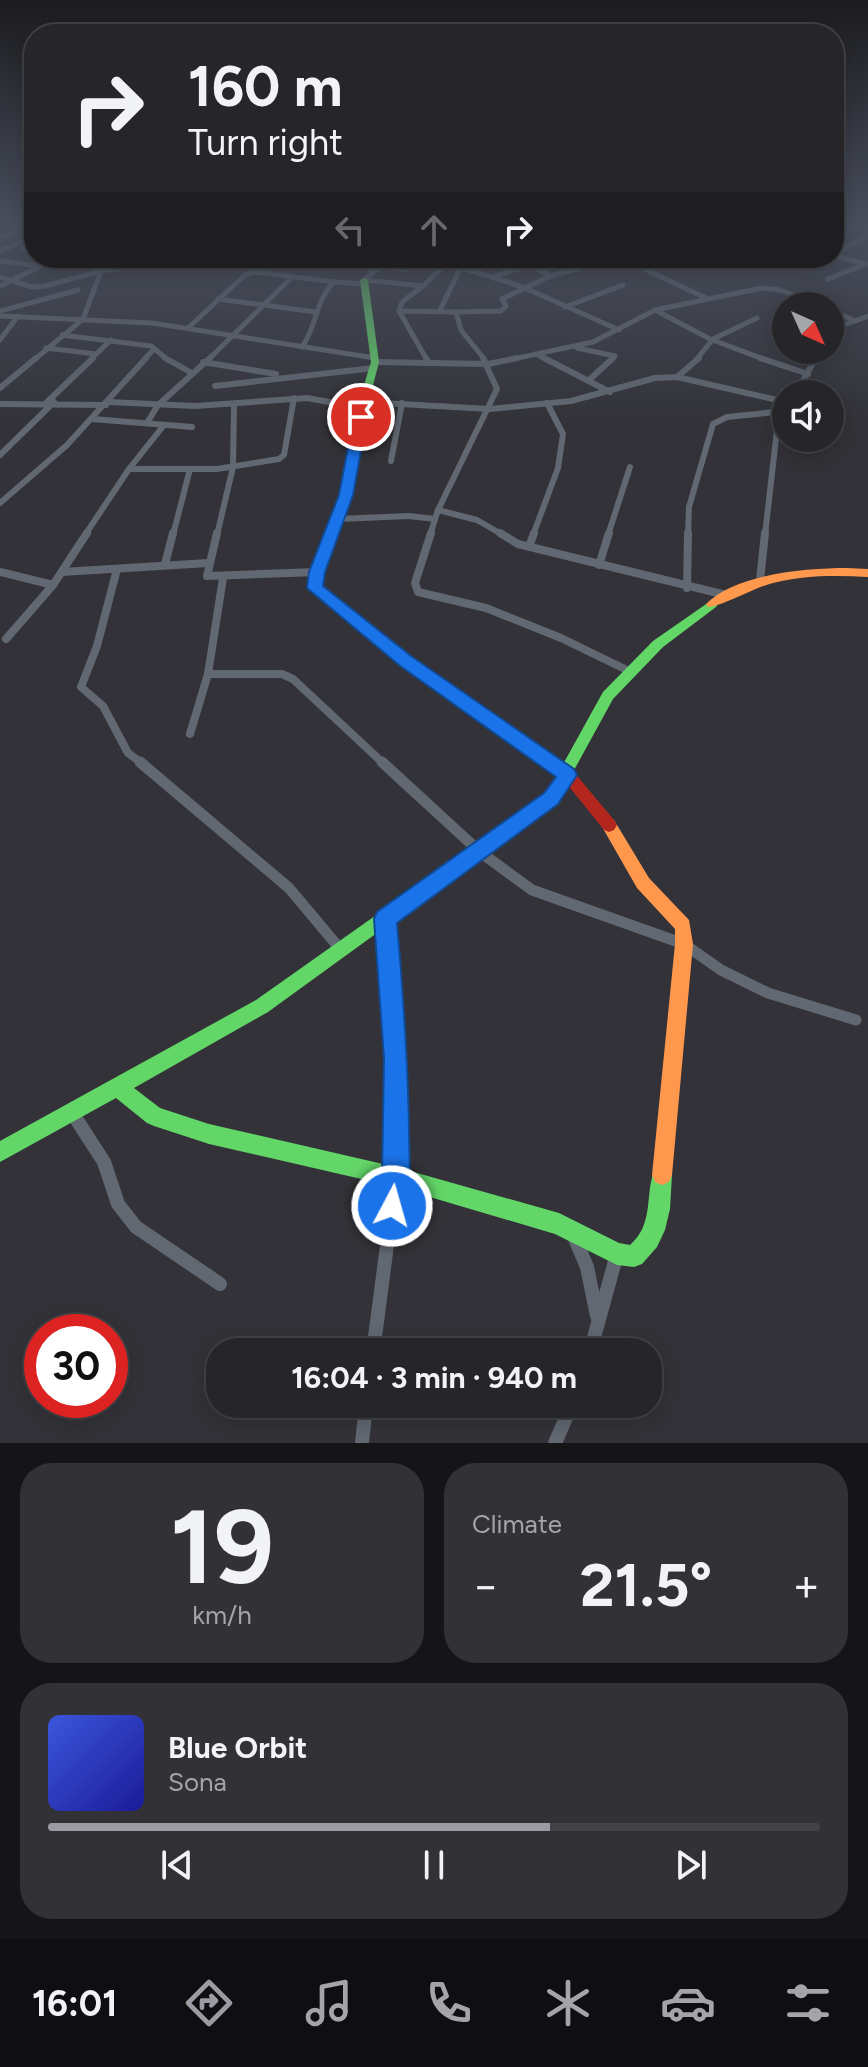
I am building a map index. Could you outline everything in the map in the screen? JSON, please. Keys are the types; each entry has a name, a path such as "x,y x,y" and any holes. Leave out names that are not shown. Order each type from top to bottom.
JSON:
{"street":[{"path":"0,314 74,291"},
{"path":"0,388 83,319 93,291"},
{"path":"188,328 227,291"},
{"path":"147,423 158,405 234,336 277,291"},
{"path":"302,347 315,328 319,297 325,291"},
{"path":"117,1086 154,1116 209,1134 396,1177 559,1224 617,1254 634,1256 646,1247 657,1230 684,944 683,926 643,883 615,832 568,775 405,661 315,588 317,572 346,495 363,405 375,363 368,291"},
{"path":"416,291 402,302 399,311 429,363"},
{"path":"440,310 449,291"},
{"path":"399,311 501,311 506,306 502,299 515,291"},
{"path":"532,291 619,330"},
{"path":"565,307 606,291"},
{"path":"691,291 706,298"},
{"path":"215,386 375,363 488,364 573,347 619,330 655,310 749,291"},
{"path":"218,299 316,312"},
{"path":"655,310 685,329 808,374"},
{"path":"456,312 461,330 488,364 497,389 437,514 415,583 418,592 486,608 561,638 631,672"},
{"path":"0,314 188,328 375,363"},
{"path":"0,340 18,316"},
{"path":"844,316 855,321"},
{"path":"844,325 868,316"},
{"path":"677,377 703,354 713,339 757,318"},
{"path":"62,335 111,340 154,349 170,362 192,373"},
{"path":"0,455 111,340"},
{"path":"573,347 615,356 589,380"},
{"path":"46,348 96,354"},
{"path":"0,503 92,419 154,349"},
{"path":"536,354 610,392"},
{"path":"203,362 287,377"},
{"path":"804,380 813,364"},
{"path":"0,404 234,404 294,398 363,405 402,403 490,409 547,403 610,392 655,378 677,377 772,403"},
{"path":"129,469 190,469 279,459 284,455 294,398"},
{"path":"391,461 402,403"},
{"path":"529,547 558,468 563,434 547,403"},
{"path":"234,404 233,465 207,576 223,578 317,572"},
{"path":"687,588 689,507 713,424 727,417 772,409"},
{"path":"92,419 192,427"},
{"path":"6,639 53,585 129,469 164,425"},
{"path":"760,580 774,452"},
{"path":"599,565 630,467"},
{"path":"165,564 190,469"},
{"path":"337,519 437,514 477,520 518,544 687,588 726,595"},
{"path":"62,572 208,563"},
{"path":"117,569 97,646 81,687 103,706 128,753 173,786 289,888 341,950"},
{"path":"0,572 53,585"},
{"path":"0,1152 262,1006 551,799 568,775 607,698 655,645 726,595 760,580 868,573"},
{"path":"190,734 208,674 223,578"},
{"path":"208,674 282,674 293,679 480,852 532,890 684,944 721,970 768,993 856,1020"},
{"path":"375,1338 396,1177 396,1058 385,919"},
{"path":"71,1111 104,1162 118,1204 136,1227 220,1284"},
{"path":"571,1231 587,1267 598,1319"},
{"path":"593,1338 617,1254"},
{"path":"362,1443 365,1418"},
{"path":"555,1443 566,1418"}],"traffic: fast":[{"path":"366,291 375,362 362,408 346,495 317,572 315,588 404,661"},
{"path":"0,1152 262,1006 551,799 608,696 658,644 712,604"},
{"path":"117,1086 154,1116 209,1134 396,1177 559,1224 617,1254 634,1256 650,1239 657,1220 662,1175"}],"traffic: slow":[{"path":"712,604 749,586 787,576 827,572 868,573"},
{"path":"609,825 643,883 683,926 684,944 662,1175"}],"traffic: jam":[{"path":"404,661 568,775 609,825"}],"route":[{"path":"361,417 346,495 317,572 315,588 405,661 568,775 551,799 385,919 396,1058 396,1177 392,1206"}]}
